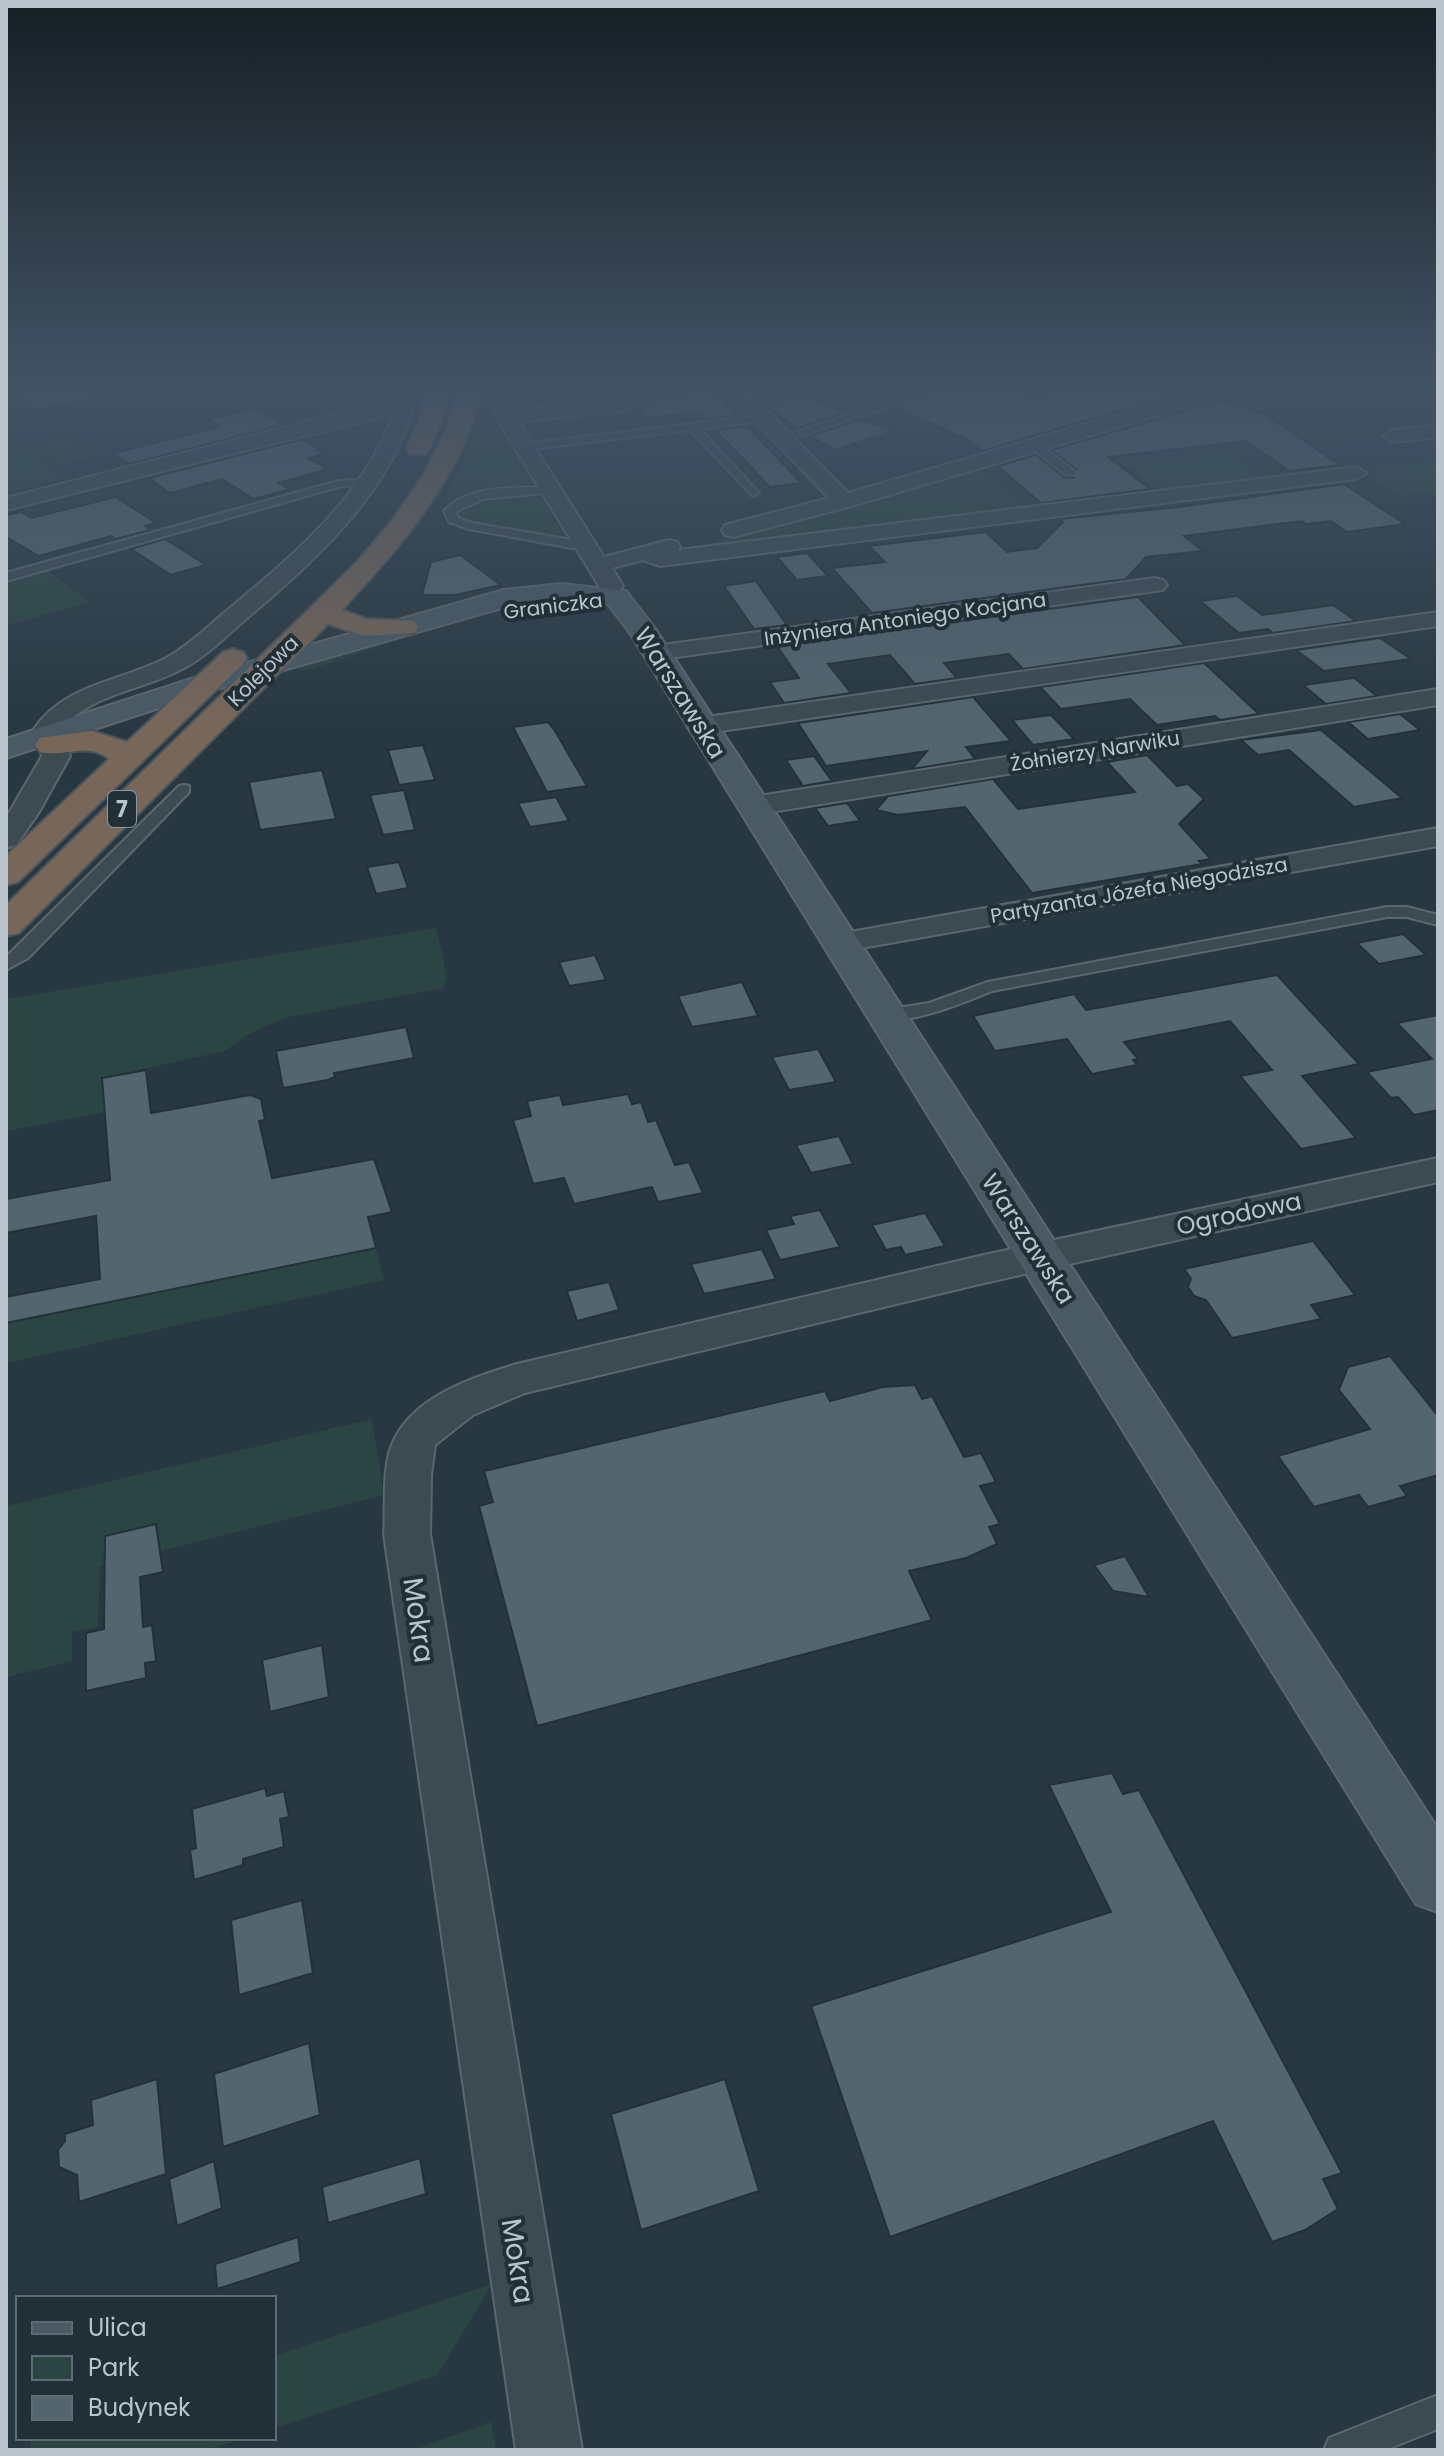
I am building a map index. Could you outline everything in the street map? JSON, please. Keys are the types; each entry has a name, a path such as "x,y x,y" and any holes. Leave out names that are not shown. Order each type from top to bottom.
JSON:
{"highway":[{"name":"Kolejowa","path":"6,925 90,864 239,694 386,543 421,498"},
{"name":"Kolejowa","path":"274,619 370,520"},
{"path":"322,612 364,628 404,627"},
{"name":"Kolejowa","path":"6,875 252,640"},
{"path":"49,740 101,741 115,746 127,759"}],"street":[{"path":"6,504 31,498"},
{"path":"6,839 56,756 47,729 53,720 74,702 162,669 191,653 270,589 333,524 353,498"},
{"path":"555,498 607,581 644,553 856,498"},
{"path":"841,498 844,501"},
{"path":"644,553 660,559 1157,498"},
{"name":"Graniczka","path":"49,740 207,683 267,665 525,594 562,592 607,581"},
{"name":"Graniczka","path":"49,740 313,675 505,611 536,604 590,603 607,581"},
{"name":"Warszawska","path":"607,581 1438,1883"},
{"name":"Inżyniera Antoniego Kocjana","path":"655,653 1155,585"},
{"path":"700,726 1438,619"},
{"name":"Żołnierzy Narwiku","path":"752,806 1438,697"},
{"path":"6,749 49,740"},
{"path":"6,755 49,740"},
{"name":"Partyzanta Józefa Niegodzisza","path":"839,943 1438,837"},
{"name":"Ogrodowa","path":"1040,1258 1438,1170"},
{"name":"Mokra","path":"549,2450 407,1534 413,1445 423,1432 460,1401 517,1379 1040,1258"}],"lane":[{"path":"6,577 290,498"},
{"path":"475,498 456,504 450,511 453,520 469,526 572,544 584,542"},
{"path":"6,965 22,954 90,864 184,789"},
{"path":"886,1015 932,1008 988,987 1387,912 1407,912 1438,920"},
{"path":"1341,2450 1438,2412"}],"green space":[{"path":"502,498 544,500 562,532 527,533 484,525 462,517 460,511 476,501"},
{"path":"877,498 1015,498 1029,510 670,554"},
{"path":"47,571 90,602 6,626 6,583"},
{"path":"572,597 506,605 305,671 276,668 519,599"},
{"path":"436,928 447,975 443,988 284,1018 247,1035 225,1051 102,1078 105,1112 6,1131 6,999"},
{"path":"376,1248 384,1280 6,1363 6,1323"},
{"path":"372,1419 384,1495 100,1566 98,1627 72,1632 72,1661 6,1677 6,1506"},
{"path":"492,2284 437,2375 276,2427 276,2355"},
{"path":"491,2422 496,2450 413,2450"},
{"path":"31,2440 239,2440 208,2450 30,2450"}],"building":[{"path":"117,498 156,523 145,526 151,530 116,539 111,536 39,556 6,537 6,515 21,512 31,518"},
{"path":"1035,498 1083,498 1041,503"},
{"path":"1246,498 1365,498 1405,524 1347,532 1331,521 1307,524 1302,521 1184,536 1203,551 1146,557 1126,579 872,613 832,568 885,562 869,546 986,532 1007,552 1037,548 1063,522 1060,519"},
{"path":"165,539 206,565 171,575 131,549"},
{"path":"807,553 828,576 797,580 777,557"},
{"path":"460,555 501,585 455,595 422,595 431,562"},
{"path":"756,581 787,625 754,629 724,586"},
{"path":"1237,596 1262,615 1333,605 1356,621 1273,633 1268,629 1239,633 1200,601"},
{"path":"1138,597 1185,645 1023,669 1009,654 944,663 957,678 915,684 890,655 828,664 851,693 784,703 770,682 799,678 777,646"},
{"path":"1380,638 1411,659 1324,671 1296,650"},
{"path":"1204,663 1259,714 1220,720 1215,716 1157,725 1130,699 1061,709 1040,687"},
{"path":"1354,678 1377,696 1326,704 1303,685"},
{"path":"973,697 1011,741 966,747 975,759 912,769 927,751 826,766 798,723"},
{"path":"1400,714 1420,730 1368,739 1348,722"},
{"path":"1051,715 1074,739 1033,745 1012,720"},
{"path":"548,722 587,786 547,792 513,727"},
{"path":"1321,730 1402,798 1354,807 1289,750 1258,755 1241,740"},
{"path":"423,745 435,780 399,785 388,750"},
{"path":"1147,755 1177,786 1188,784 1204,799 1179,824 1211,859 1199,861 1202,864 1032,893 965,807 898,815 876,810 888,796 993,779 1018,809 1135,792 1107,762"},
{"path":"814,756 832,781 803,786 786,760"},
{"path":"322,770 336,819 260,830 249,782"},
{"path":"404,790 415,830 383,835 370,795"},
{"path":"556,797 569,821 530,827 518,803"},
{"path":"847,803 860,821 828,826 815,808"},
{"path":"399,862 408,888 376,894 367,867"},
{"path":"1403,934 1426,955 1379,964 1357,943"},
{"path":"595,955 606,980 569,986 559,962"},
{"path":"1277,975 1359,1064 1302,1076 1356,1138 1301,1149 1240,1076 1272,1070 1230,1021 1124,1042 1138,1059 1133,1060 1137,1065 1092,1074 1067,1039 995,1051 973,1016 1074,994 1086,1010"},
{"path":"742,982 758,1016 692,1027 678,996"},
{"path":"1438,1015 1438,1110 1414,1115 1398,1097 1391,1098 1367,1072 1432,1059 1397,1023"},
{"path":"406,1027 414,1058 334,1073 335,1077 328,1080 283,1088 276,1051"},
{"path":"818,1049 836,1082 789,1090 772,1057"},
{"path":"146,1070 151,1113 250,1095 261,1099 265,1120 259,1121 272,1178 374,1159 392,1212 368,1217 376,1248 6,1323 6,1297 100,1279 96,1216 6,1233 6,1199 110,1180 102,1078"},
{"path":"628,1094 632,1104 641,1102 648,1122 656,1120 675,1165 689,1162 703,1193 658,1202 652,1187 574,1204 564,1178 533,1184 513,1120 531,1116 527,1101 560,1095 563,1105"},
{"path":"839,1136 853,1164 811,1173 796,1145"},
{"path":"820,1210 840,1247 780,1260 766,1230 794,1224 790,1216"},
{"path":"925,1213 945,1246 905,1255 901,1247 886,1250 872,1225"},
{"path":"1313,1241 1355,1295 1311,1305 1321,1319 1232,1338 1206,1300 1194,1296 1188,1287 1191,1279 1184,1269"},
{"path":"762,1249 776,1279 704,1294 691,1264"},
{"path":"609,1282 619,1310 577,1321 567,1291"},
{"path":"1390,1356 1438,1416 1438,1475 1400,1486 1407,1496 1368,1507 1359,1495 1314,1507 1278,1456 1370,1429 1339,1390 1348,1367"},
{"path":"915,1385 922,1399 932,1396 964,1457 981,1453 996,1482 980,1486 1000,1524 989,1527 997,1544 966,1558 909,1571 932,1620 537,1726 479,1506 493,1502 484,1471 825,1391 830,1401 883,1387"},
{"path":"156,1524 163,1572 140,1577 143,1627 152,1625 156,1661 145,1663 146,1678 86,1691 86,1633 104,1629 105,1536"},
{"path":"1125,1556 1149,1597 1113,1591 1094,1565"},
{"path":"322,1645 329,1697 270,1712 262,1660"},
{"path":"1112,1773 1123,1794 1139,1790 1342,2173 1323,2179 1338,2209 1305,2230 1272,2242 1213,2121 890,2237 811,2006 1111,1912 1049,1785"},
{"path":"265,1788 267,1796 284,1791 289,1817 280,1819 284,1847 243,1859 243,1865 194,1880 190,1850 196,1848 192,1809"},
{"path":"302,1900 313,1973 239,1995 231,1920"},
{"path":"309,2043 320,2115 223,2147 214,2074"},
{"path":"157,2079 166,2174 79,2202 77,2175 59,2167 58,2150 65,2141 65,2134 93,2125 91,2100"},
{"path":"725,2079 759,2191 641,2230 611,2114"},
{"path":"420,2158 426,2194 328,2223 322,2187"},
{"path":"214,2161 222,2208 177,2226 169,2179"},
{"path":"298,2237 301,2262 217,2289 215,2264"}]}
